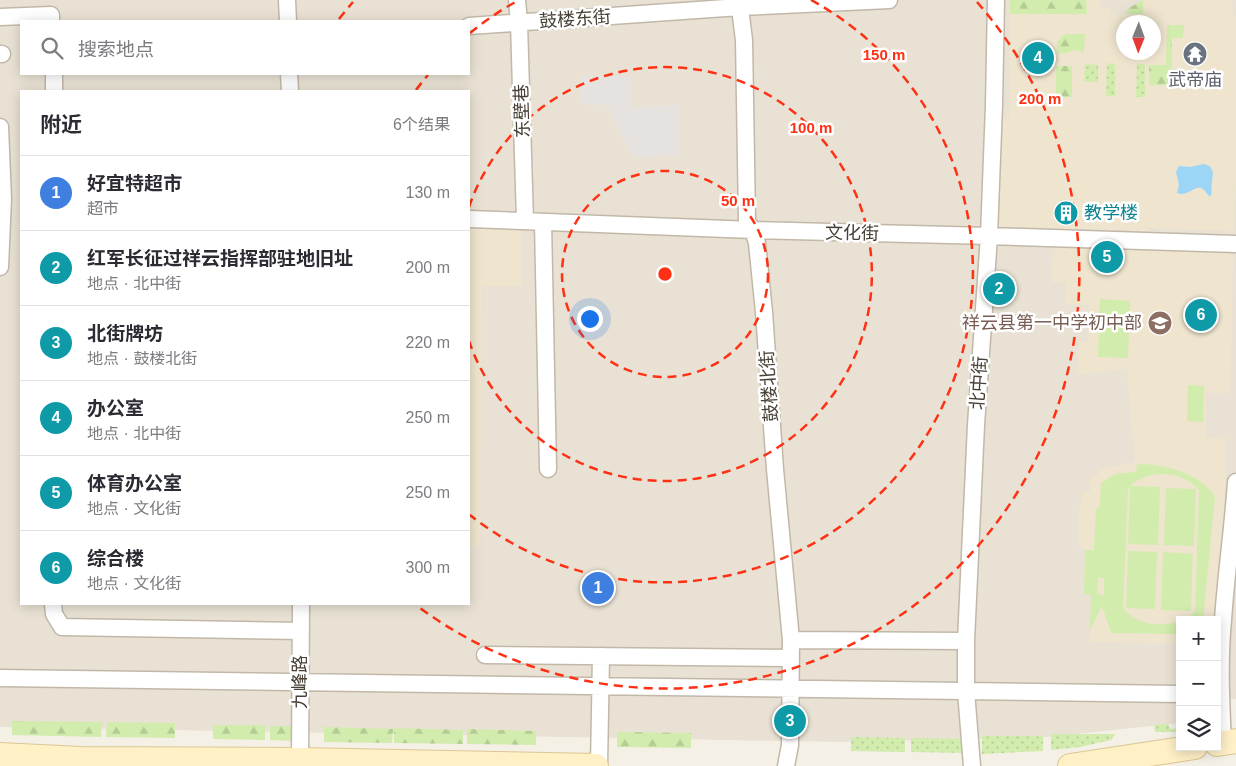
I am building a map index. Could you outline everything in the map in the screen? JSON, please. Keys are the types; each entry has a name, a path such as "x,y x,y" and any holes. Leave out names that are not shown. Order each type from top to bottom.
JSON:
{"main road":[{"path":"1070,766 1117,762 1176,751"},
{"path":"0,755 81,759 300,760 597,766"}],"street":[{"path":"287,0 288,20"},
{"name":"东壁巷","path":"517,0 522,23 525,221"},
{"name":"鼓楼东街","path":"470,26 740,4 889,0"},
{"name":"北中街","path":"972,766 966,691 966,641 976,425 989,236 996,0"},
{"name":"鼓楼北街","path":"740,4 744,40 750,226 757,243 764,312 775,469 791,640 790,745 786,766"},
{"path":"0,17 51,15 52,20"},
{"path":"54,75 54,90"},
{"path":"289,75 290,90"},
{"path":"0,127 4,199 0,267"},
{"name":"文化街","path":"470,219 750,226 1236,244"},
{"path":"543,222 548,469"},
{"path":"1220,661 1236,482"},
{"path":"53,605 54,614 62,627 300,631"},
{"name":"九峰路","path":"300,760 301,605"},
{"path":"791,640 966,641"},
{"path":"485,655 791,658"},
{"path":"597,766 601,656"},
{"path":"0,678 1176,694"},
{"path":"1220,706 1225,742"}],"shaded area":[{"path":"0,0 1236,0 1236,699 1230,699 1221,706 1221,616 1176,616 1176,723 1047,737 839,742 0,727"},
{"name":"祥云县第一中学初中部","path":"1010,0 1100,0 1100,8 1109,8 1109,15 1143,14 1143,0 1232,0 1233,16 1236,16 1234,231 1147,228 1147,246 1224,247 1233,254 1230,393 1206,393 1206,438 1226,437 1225,484 1215,616 1176,616 1176,644 1090,642 1091,595 1084,594 1085,549 1079,548 1079,508 1082,504 1082,492 1090,492 1090,476 1098,476 1098,470 1135,462 1127,369 1076,374 1080,341 1088,342 1089,305 1065,304 1066,282 1052,282 1053,244 1132,245 1133,230 997,227 1002,118 1010,117"},
{"path":"582,76 630,76 631,108 678,105 679,155 634,157 622,138 608,105 582,104"},
{"path":"470,223 522,224 522,286 482,286 480,547 470,547"}],"green space":[{"path":"1010,0 1086,0 1087,14 1010,14"},
{"path":"1143,0 1143,14 1125,14 1129,8"},
{"path":"1167,25 1184,25 1183,38 1172,38 1172,69 1181,69 1181,85 1149,85 1149,65 1166,65"},
{"path":"1065,34 1085,34 1084,52 1073,50 1057,54 1057,42"},
{"path":"1107,63 1115,64 1115,96 1106,96"},
{"path":"1085,64 1098,65 1098,82 1084,81"},
{"path":"1137,64 1145,64 1145,97 1136,97"},
{"path":"1056,66 1072,66 1072,97 1056,97"},
{"path":"1100,299 1130,301 1128,358 1098,357"},
{"path":"1188,385 1204,386 1203,422 1187,421"},
{"path":"1137,464 1160,466 1191,476 1207,487 1215,496 1203,616 1191,616 1195,611 1199,490 1183,478 1164,474 1144,477 1128,489 1123,608 1135,618 1149,624 1176,622 1176,634 1111,633 1102,606 1090,630 1091,595 1084,594 1085,550 1094,550 1096,509 1100,506 1101,483 1115,474 1136,472","holes":["1098,578 1104,578 1104,595 1097,594"]},
{"path":"1130,486 1160,487 1158,545 1128,544"},
{"path":"1166,488 1196,489 1194,546 1164,545"},
{"path":"1128,551 1157,552 1155,609 1126,608"},
{"path":"1163,552 1193,554 1191,611 1161,610"},
{"path":"12,721 102,722 101,737 12,735"},
{"path":"107,722 175,723 175,738 106,737"},
{"path":"1168,724 1170,729 1176,728 1176,732 1155,732 1154,725"},
{"path":"213,725 265,725 265,740 213,739"},
{"path":"270,726 296,726 296,741 270,740"},
{"path":"324,727 393,729 392,743 324,742"},
{"path":"394,728 463,730 463,744 394,743"},
{"path":"467,729 536,731 536,745 467,744"},
{"path":"617,732 691,733 691,748 617,747"},
{"path":"1051,734 1116,734 1111,740 1080,747 1051,750"},
{"path":"982,736 1043,736 1043,751 982,754"},
{"path":"851,737 905,738 905,752 851,751"},
{"path":"911,738 964,739 964,753 911,752"}],"water":[{"path":"1204,164 1212,169 1211,196 1201,188 1185,194 1177,193 1179,185 1176,172 1179,166 1190,167"}],"place":[{"name":"武帝庙","path":"1195,54"},
{"name":"办公室","path":"1038,58"},
{"name":"教学楼","path":"1066,213"},
{"name":"体育办公室","path":"1107,257"},
{"name":"红军长征过祥云指挥部驻地旧址","path":"999,289"},
{"name":"综合楼","path":"1201,315"},
{"name":"祥云县第一中学初中部","path":"1160,323"},
{"name":"好宜特超市","path":"598,588"},
{"name":"北街牌坊","path":"790,721"}]}
